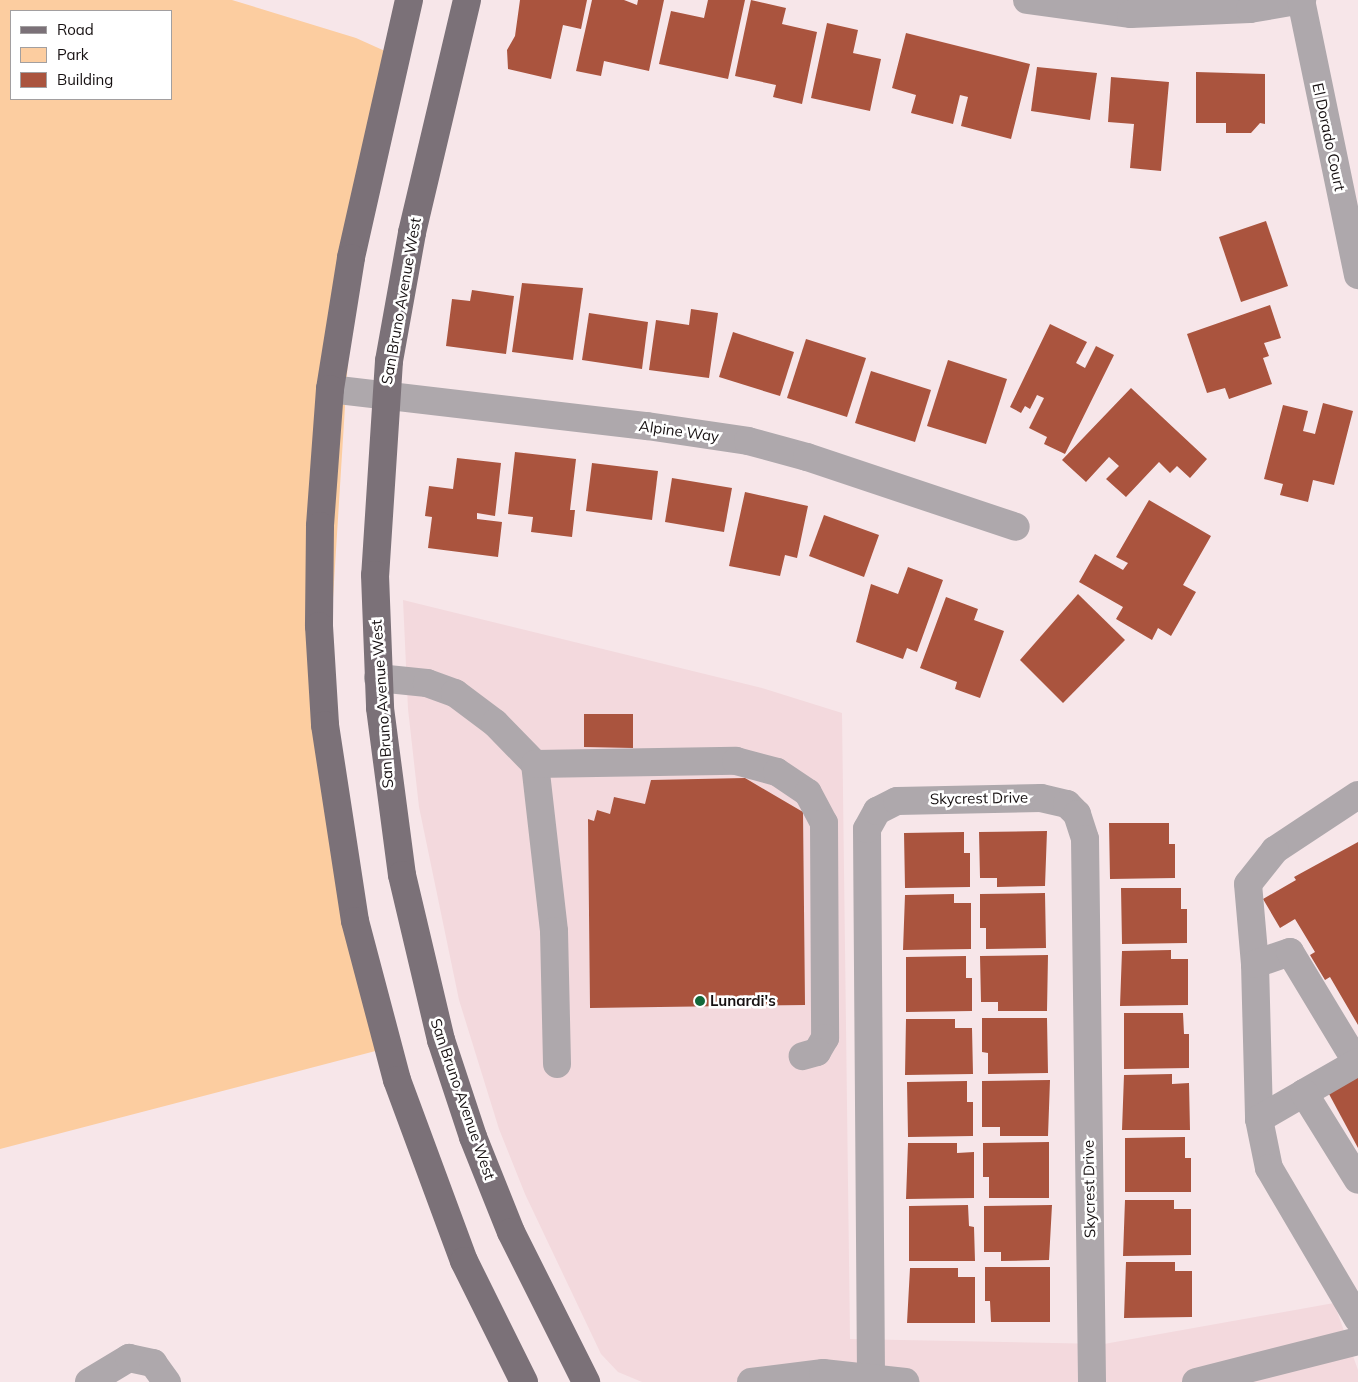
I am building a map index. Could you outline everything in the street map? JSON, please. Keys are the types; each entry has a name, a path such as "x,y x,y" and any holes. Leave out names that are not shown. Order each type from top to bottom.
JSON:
{"main road":[{"path":"409,0 351,258 330,390 320,526 321,660 332,782 354,921 387,1048 428,1174 468,1270 524,1382"},
{"name":"San Bruno Avenue West","path":"467,0 405,266 385,396 375,575 378,678 386,776 402,875 441,1040 473,1137 511,1232 586,1382"}],"street":[{"path":"1027,0 1131,14 1250,9 1301,0"},
{"name":"El Dorado Court","path":"1301,0 1358,275"},
{"name":"Alpine Way","path":"330,390 647,426 748,441 807,457 1016,526"},
{"path":"378,678 427,683 454,693 496,723 535,764 554,931 557,1064"},
{"path":"535,764 736,761 777,772 808,793 824,823 825,1038 817,1052 803,1056"},
{"path":"1358,795 1275,850 1248,884 1256,964 1259,1119 1270,1168 1358,1319"},
{"name":"Skycrest Drive","path":"871,1376 866,829 877,811 897,801 1041,798 1067,804 1078,814 1085,838 1092,1382"},
{"path":"1256,964 1290,952 1357,1063 1259,1119"},
{"path":"1304,1093 1358,1180"},
{"path":"1196,1382 1358,1341"},
{"path":"88,1382 128,1358 153,1363 167,1382"},
{"path":"763,1381 823,1373 871,1376 906,1382"}],"shaded area":[{"path":"403,600 762,688 842,713 850,1339 1104,1344 1334,1303 1358,1370 1358,1382 642,1382 618,1372 601,1354 525,1194 499,1129 459,1000 419,807 408,709"}],"green space":[{"path":"0,0 232,0 356,38 396,56 356,232 325,725 387,1048 0,1149"}],"building":[{"path":"520,0 587,0 581,29 563,25 551,79 508,69 507,50 515,36"},
{"path":"592,0 624,0 637,5 638,0 664,0 649,71 604,61 601,76 576,71"},
{"path":"708,0 745,0 728,79 659,64 671,11 704,18"},
{"path":"751,0 786,8 782,24 817,32 802,104 773,97 776,85 735,76"},
{"path":"827,23 858,30 853,53 881,59 870,111 811,98"},
{"path":"906,33 1030,64 1011,139 961,126 968,97 960,95 953,124 911,113 916,95 892,88"},
{"path":"1037,67 1097,73 1090,120 1031,111"},
{"path":"1196,72 1265,74 1265,124 1260,123 1251,133 1226,133 1226,123 1196,123"},
{"path":"1111,77 1169,82 1161,171 1130,168 1134,124 1108,122"},
{"path":"1266,221 1288,286 1241,302 1219,237"},
{"path":"522,283 583,288 573,360 512,352"},
{"path":"472,290 514,296 506,354 446,346 452,299 470,301"},
{"path":"1270,305 1281,338 1264,343 1269,356 1263,358 1272,384 1229,399 1225,388 1207,393 1187,334"},
{"path":"691,309 718,313 709,378 649,370 656,320 689,325"},
{"path":"589,313 648,322 642,369 582,360"},
{"path":"1050,324 1087,342 1076,363 1085,368 1096,346 1114,355 1065,454 1044,444 1047,437 1029,428 1044,398 1037,395 1030,409 1025,406 1021,413 1010,407"},
{"path":"733,332 794,352 780,396 719,377"},
{"path":"806,339 866,358 847,417 787,398"},
{"path":"948,360 1007,379 986,444 927,426"},
{"path":"871,371 931,390 915,442 855,423"},
{"path":"1131,388 1207,459 1190,478 1177,466 1170,473 1159,462 1126,497 1106,479 1119,466 1109,457 1086,482 1062,460"},
{"path":"1323,403 1353,411 1334,485 1313,480 1308,502 1280,495 1283,484 1264,479 1283,405 1308,411 1303,431 1315,434"},
{"path":"515,452 576,459 570,510 575,510 572,537 531,532 533,517 508,514"},
{"path":"457,458 501,463 495,516 477,513 477,519 502,522 498,557 428,548 432,517 425,516 429,486 453,489"},
{"path":"592,463 658,471 652,520 586,511"},
{"path":"672,478 732,488 724,532 665,522"},
{"path":"745,492 808,506 797,558 785,555 780,576 729,566"},
{"path":"1149,500 1211,536 1183,585 1196,592 1171,636 1158,628 1152,640 1116,619 1123,607 1079,582 1095,554 1123,570 1128,563 1116,557"},
{"path":"824,515 879,535 864,577 809,556"},
{"path":"908,567 943,580 917,652 907,648 903,659 856,642 871,584 898,594"},
{"path":"1078,594 1125,640 1063,703 1020,660"},
{"path":"946,597 978,609 974,620 1004,631 980,698 955,689 957,682 920,668"},
{"path":"584,714 633,714 633,748 584,747"},
{"path":"745,778 803,812 805,1005 590,1008 588,819 594,821 597,810 610,814 614,797 645,804 651,780"},
{"path":"1109,823 1169,823 1169,844 1175,844 1175,878 1110,879"},
{"path":"1047,831 1045,886 997,887 997,878 980,878 979,832"},
{"path":"964,832 964,853 970,853 970,887 905,888 904,833"},
{"path":"1358,842 1358,1025 1330,977 1325,980 1310,955 1315,952 1295,919 1280,928 1263,899 1296,880 1294,877"},
{"path":"1121,888 1181,888 1181,909 1187,909 1187,943 1122,944"},
{"path":"1045,893 1046,948 986,949 986,928 980,928 980,894"},
{"path":"954,894 954,903 971,903 971,949 903,950 905,895"},
{"path":"1171,950 1171,959 1188,959 1188,1005 1120,1006 1122,951"},
{"path":"1048,955 1047,1011 998,1011 998,1002 981,1002 980,956"},
{"path":"966,956 966,978 972,978 972,1011 906,1012 906,957"},
{"path":"1124,1013 1183,1013 1184,1034 1189,1034 1189,1068 1124,1069"},
{"path":"982,1018 1047,1018 1048,1073 988,1074 988,1053 982,1052"},
{"path":"906,1019 955,1019 955,1028 972,1028 973,1074 905,1075"},
{"path":"1172,1074 1172,1084 1189,1083 1190,1130 1122,1130 1124,1075"},
{"path":"1358,1075 1358,1148 1329,1094"},
{"path":"1050,1080 1048,1136 1000,1136 1000,1127 982,1127 982,1081"},
{"path":"967,1081 967,1102 973,1102 973,1136 908,1137 907,1082"},
{"path":"1185,1137 1185,1158 1191,1158 1191,1192 1125,1192 1125,1138"},
{"path":"1049,1142 1049,1198 989,1198 989,1177 983,1177 983,1143"},
{"path":"908,1143 957,1143 957,1153 974,1152 974,1198 906,1199"},
{"path":"1125,1200 1174,1200 1174,1209 1191,1209 1191,1255 1123,1256"},
{"path":"968,1205 969,1226 974,1227 975,1261 909,1261 909,1206"},
{"path":"1052,1205 1049,1260 1001,1261 1001,1252 984,1252 984,1206"},
{"path":"1126,1262 1175,1262 1175,1271 1192,1271 1192,1317 1124,1318"},
{"path":"985,1267 1050,1267 1050,1322 991,1322 990,1301 985,1301"},
{"path":"910,1268 958,1268 958,1277 975,1277 975,1323 907,1323"}],"place":[{"name":"Lunardi's","path":"700,1001"}]}
